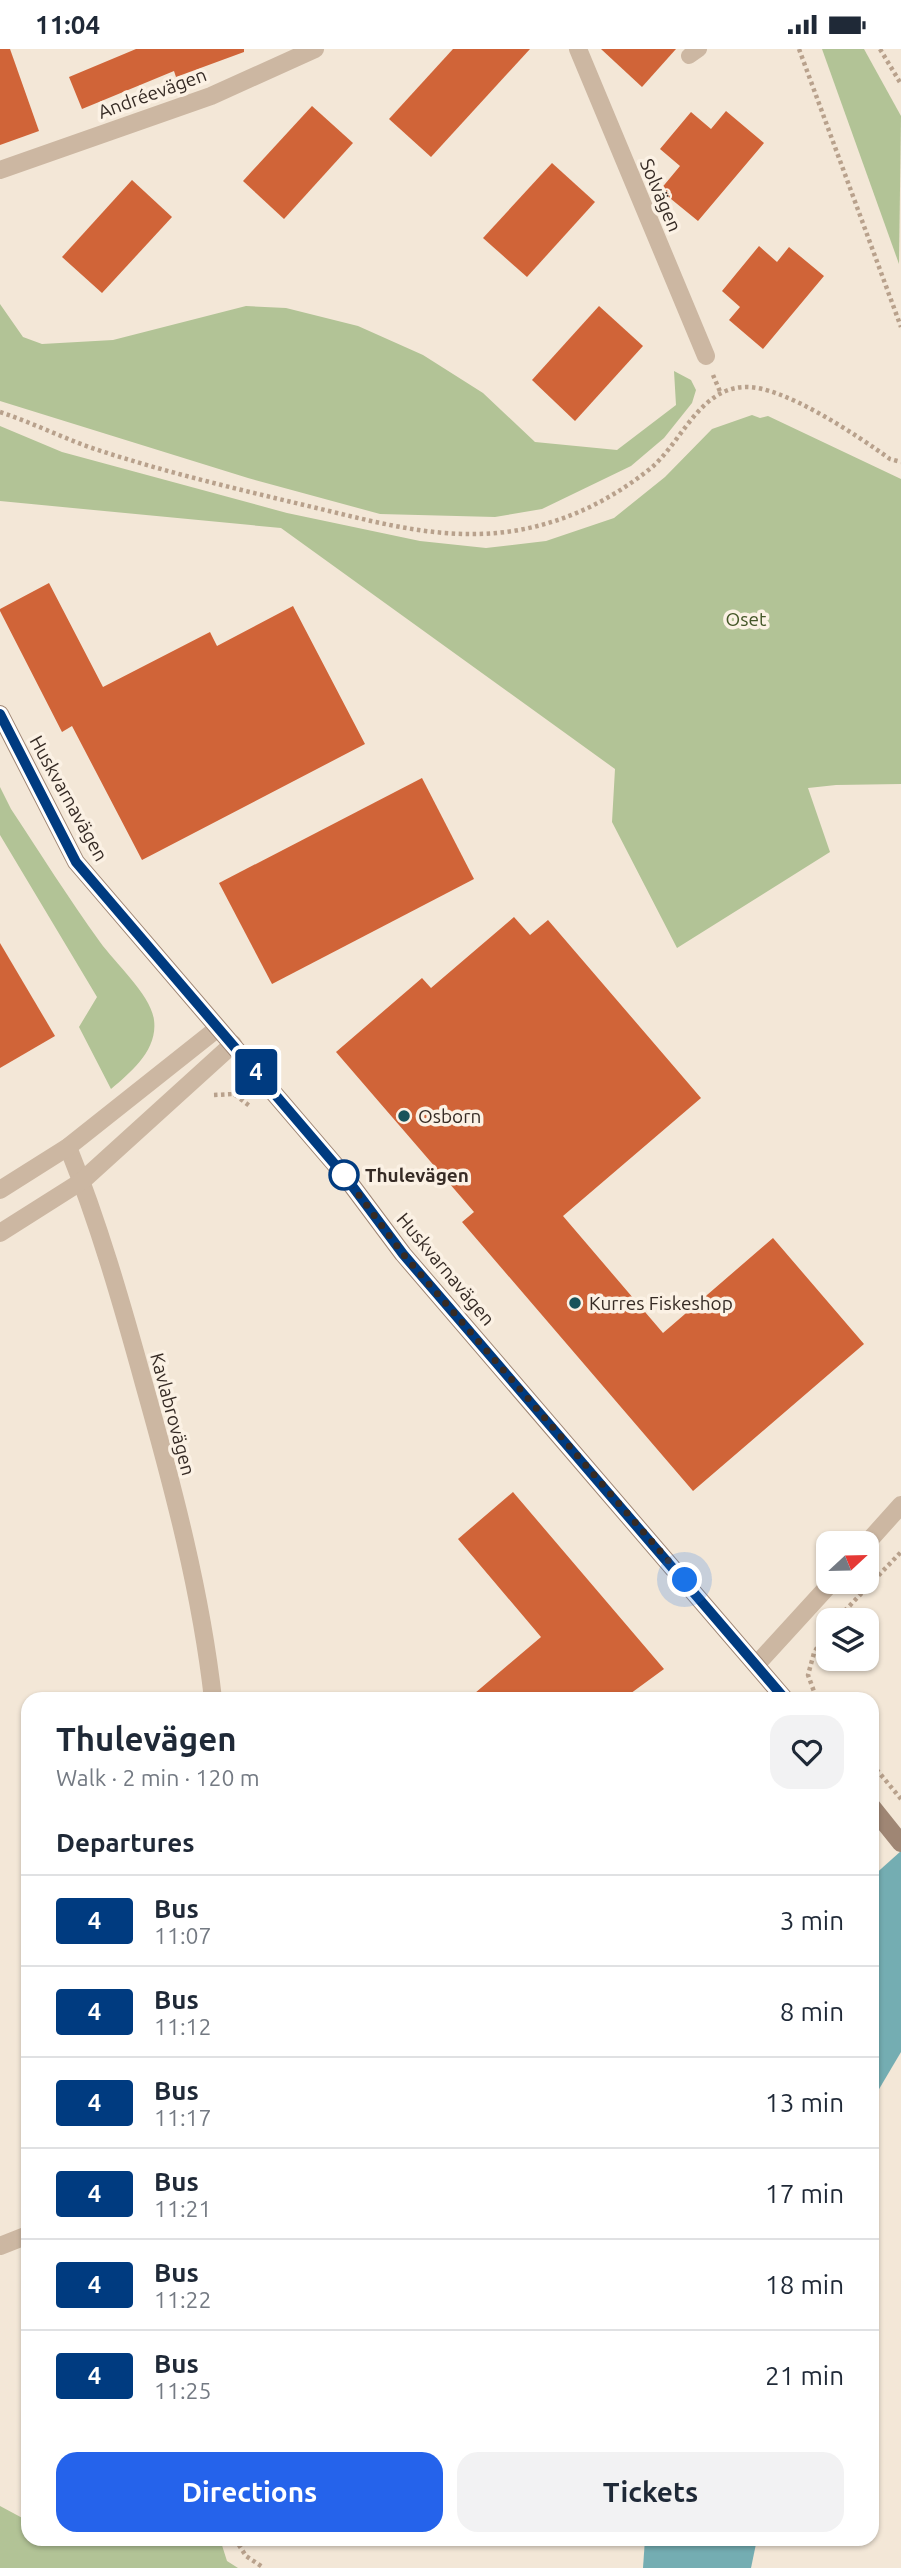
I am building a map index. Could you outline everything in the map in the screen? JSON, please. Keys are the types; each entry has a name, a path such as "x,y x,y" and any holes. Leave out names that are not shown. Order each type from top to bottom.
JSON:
{"street":[{"name":"Andréevägen","path":"0,170 211,96 316,49"},
{"name":"Solvägen","path":"578,49 706,356"},
{"name":"Huskvarnavägen","path":"0,714 76,862 344,1175 403,1254 779,1692"},
{"path":"0,1189 68,1147 218,1028"},
{"path":"0,1233 82,1181 233,1044"},
{"name":"Kavlabrovägen","path":"68,1147 82,1181 126,1319 167,1468 206,1638 212,1692"},
{"path":"878,1531 901,1505"},
{"path":"757,1664 821,1594"},
{"path":"879,1816 901,1843"},
{"path":"0,2246 21,2238"}],"path":[{"path":"799,49 901,327"},
{"path":"880,49 901,84"},
{"path":"0,412 88,446 164,470 406,529 462,535 512,531 558,522 597,504 649,469 671,449 705,405 726,391 743,387 757,388 827,417 890,459 901,462"},
{"path":"847,1608 901,1552"},
{"path":"814,1692 808,1675 816,1649"},
{"path":"879,1773 901,1799"},
{"path":"240,2546 246,2556 264,2568"}],"green space":[{"path":"822,49 864,49 901,116 899,264"},
{"path":"0,304 23,337 42,344 113,340 246,306 286,308 358,326 423,355 483,393 535,442 617,450 676,405 674,371 691,380 696,390 692,403 664,438 631,466 542,509 495,517 380,514 248,478 0,401"},
{"name":"Oset","path":"752,415 760,418 768,416 901,479 901,784 808,788 830,852 677,948 612,822 615,769 281,528 0,501 0,426 62,452 287,513 420,541 486,548 546,541 614,518 665,477 712,429"},
{"path":"0,787 11,809 77,909 100,942 140,990 151,1010 154,1031 147,1051 134,1068 111,1089 79,1027 97,997 0,835"},
{"path":"0,2506 21,2517 21,2546 222,2546 227,2561 238,2568 0,2568"}],"water":[{"path":"901,1851 901,2052 879,2089 879,1871"},
{"path":"645,2546 756,2546 751,2568 643,2568"}],"building":[{"path":"0,49 10,49 39,131 0,145"},
{"path":"136,49 244,49 244,52 176,77 174,71 82,109 69,77"},
{"path":"453,49 530,49 431,157 389,119"},
{"path":"601,49 676,49 642,87"},
{"path":"312,106 353,143 284,219 243,181"},
{"path":"726,111 764,143 698,221 660,190 680,166 660,149 691,112 711,129"},
{"path":"552,163 595,202 527,277 483,238"},
{"path":"132,180 172,217 102,293 62,257"},
{"path":"759,246 777,262 789,247 824,276 763,349 729,320 740,307 722,291"},
{"path":"599,306 643,346 575,421 532,380"},
{"path":"49,583 103,687 210,632 217,646 293,606 365,744 142,860 72,726 62,732 0,611"},
{"path":"422,778 474,879 272,984 219,883"},
{"path":"514,917 530,935 548,920 701,1098 563,1216 663,1333 773,1238 864,1344 693,1491 462,1222 474,1212 336,1052 422,978 431,988"},
{"path":"0,943 55,1036 0,1068"},
{"path":"513,1492 664,1669 633,1692 476,1692 541,1637 458,1539"}],"bus line":[{"name":"4","path":"0,714 76,862 344,1175 403,1254 779,1692"}],"place":[{"name":"Osborn","path":"404,1116"},
{"name":"Thulevägen","path":"344,1175"},
{"name":"Kurres Fiskeshop","path":"575,1303"}],"route":[{"path":"344,1175 403,1254 685,1580"}]}
